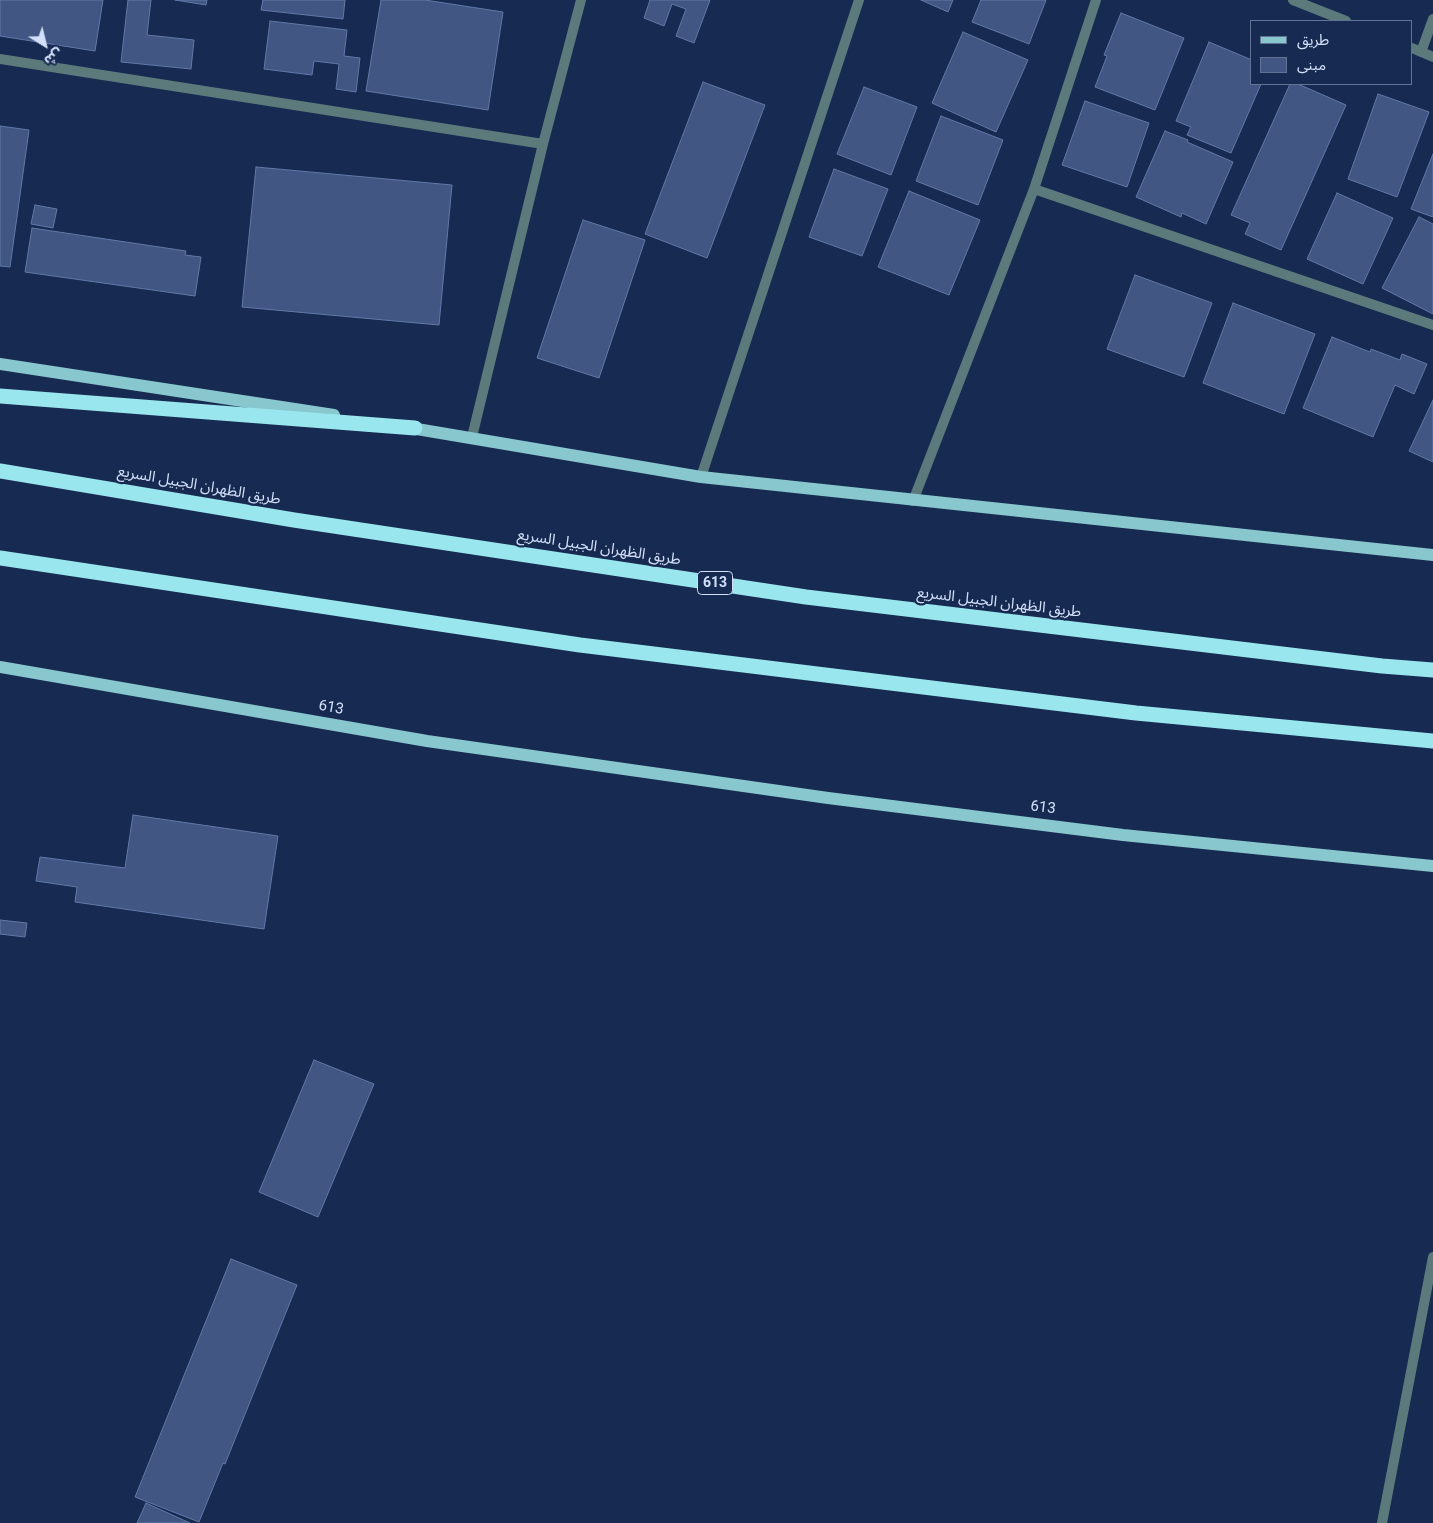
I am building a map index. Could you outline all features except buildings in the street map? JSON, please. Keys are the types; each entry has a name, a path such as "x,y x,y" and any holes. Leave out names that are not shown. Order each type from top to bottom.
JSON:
{"highway":[{"path":"0,396 415,428"},
{"name":"طريق الظهران الجبيل السريع","path":"0,470 294,520 806,597 1382,666 1433,670"},
{"path":"0,558 580,645 1136,713 1433,741"}],"main road":[{"path":"0,364 472,437 701,477 912,501 1433,555"},
{"name":"613","path":"0,666 427,741 828,798 1123,834 1433,866"}],"street":[{"path":"472,437 543,144 581,0"},
{"path":"701,477 859,0"},
{"path":"912,501 1034,189 1096,0"},
{"path":"1294,0 1344,20"},
{"path":"1433,20 1416,50 1433,56"},
{"path":"0,59 543,144"},
{"path":"1034,189 1433,325"},
{"path":"1382,1523 1433,1257"}]}
